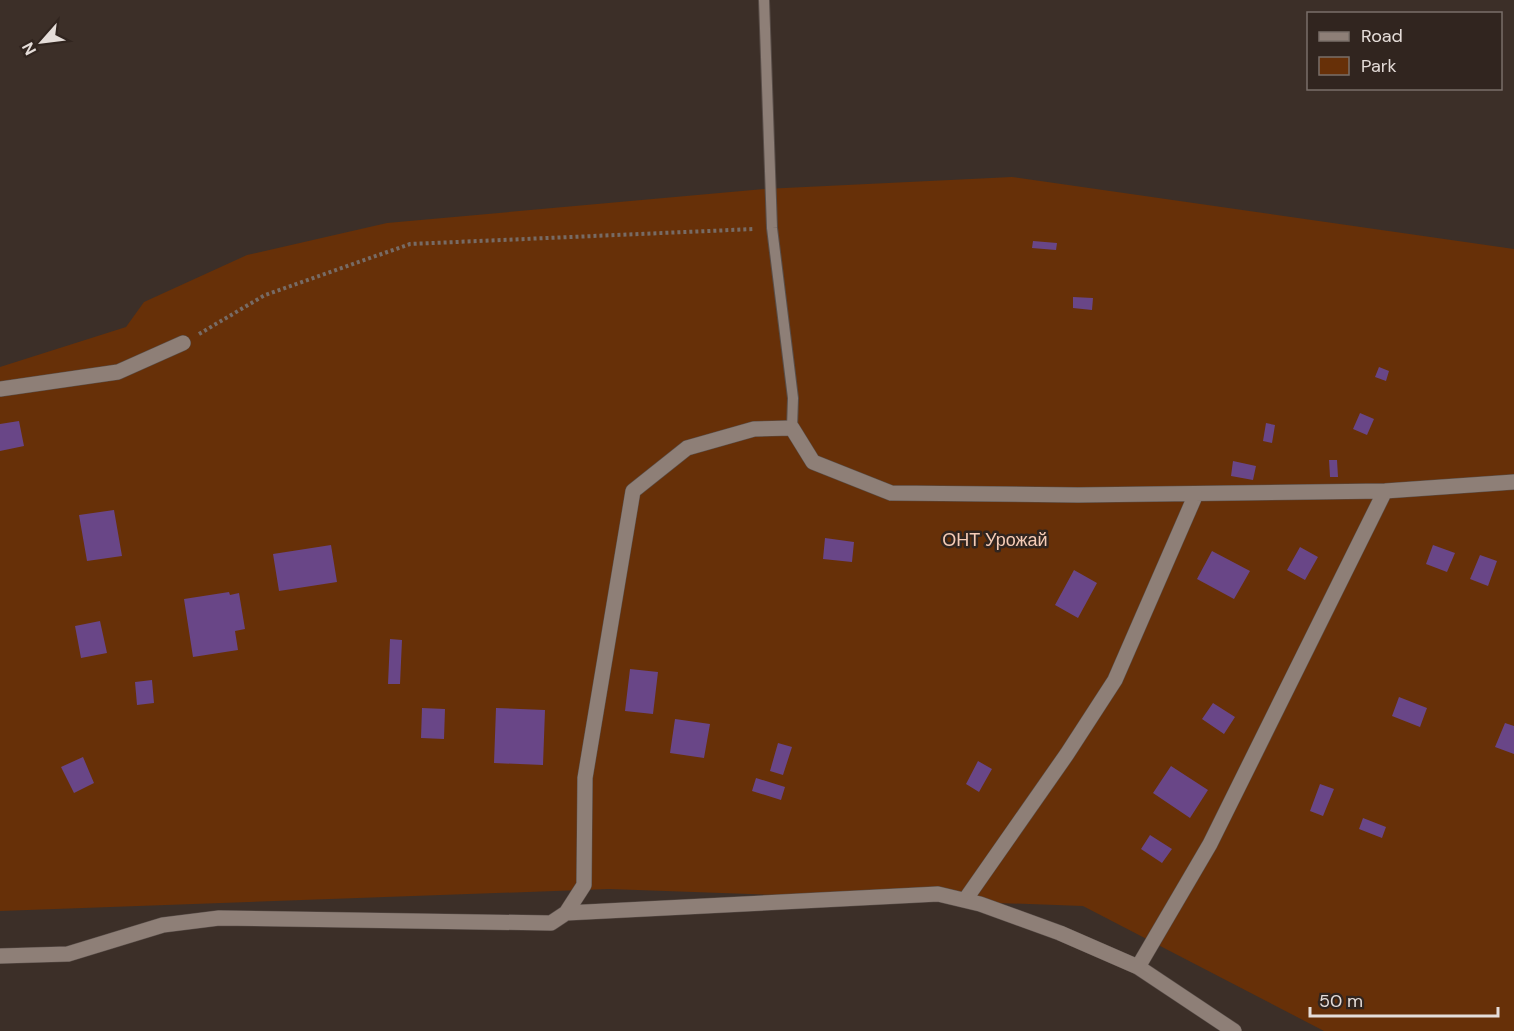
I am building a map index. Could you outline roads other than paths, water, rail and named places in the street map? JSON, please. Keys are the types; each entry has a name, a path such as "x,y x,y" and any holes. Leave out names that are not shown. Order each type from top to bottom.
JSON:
{"street":[{"path":"0,389 118,372 183,343"},
{"path":"0,956 68,954 163,925 219,918 551,923 566,913 584,885 585,778 633,490 687,448 754,429 792,428 813,462 891,493 1078,495 1385,491 1514,482"},
{"path":"1138,967 1210,844 1385,491"},
{"path":"965,900 1067,754 1115,680 1196,494"},
{"path":"566,913 938,894 980,904 1060,933 1138,967 1234,1031"}],"lane":[{"path":"764,0 772,228 793,398 792,428"}],"park label":[{"name":"ОНТ Урожай","path":"995,540"}]}
